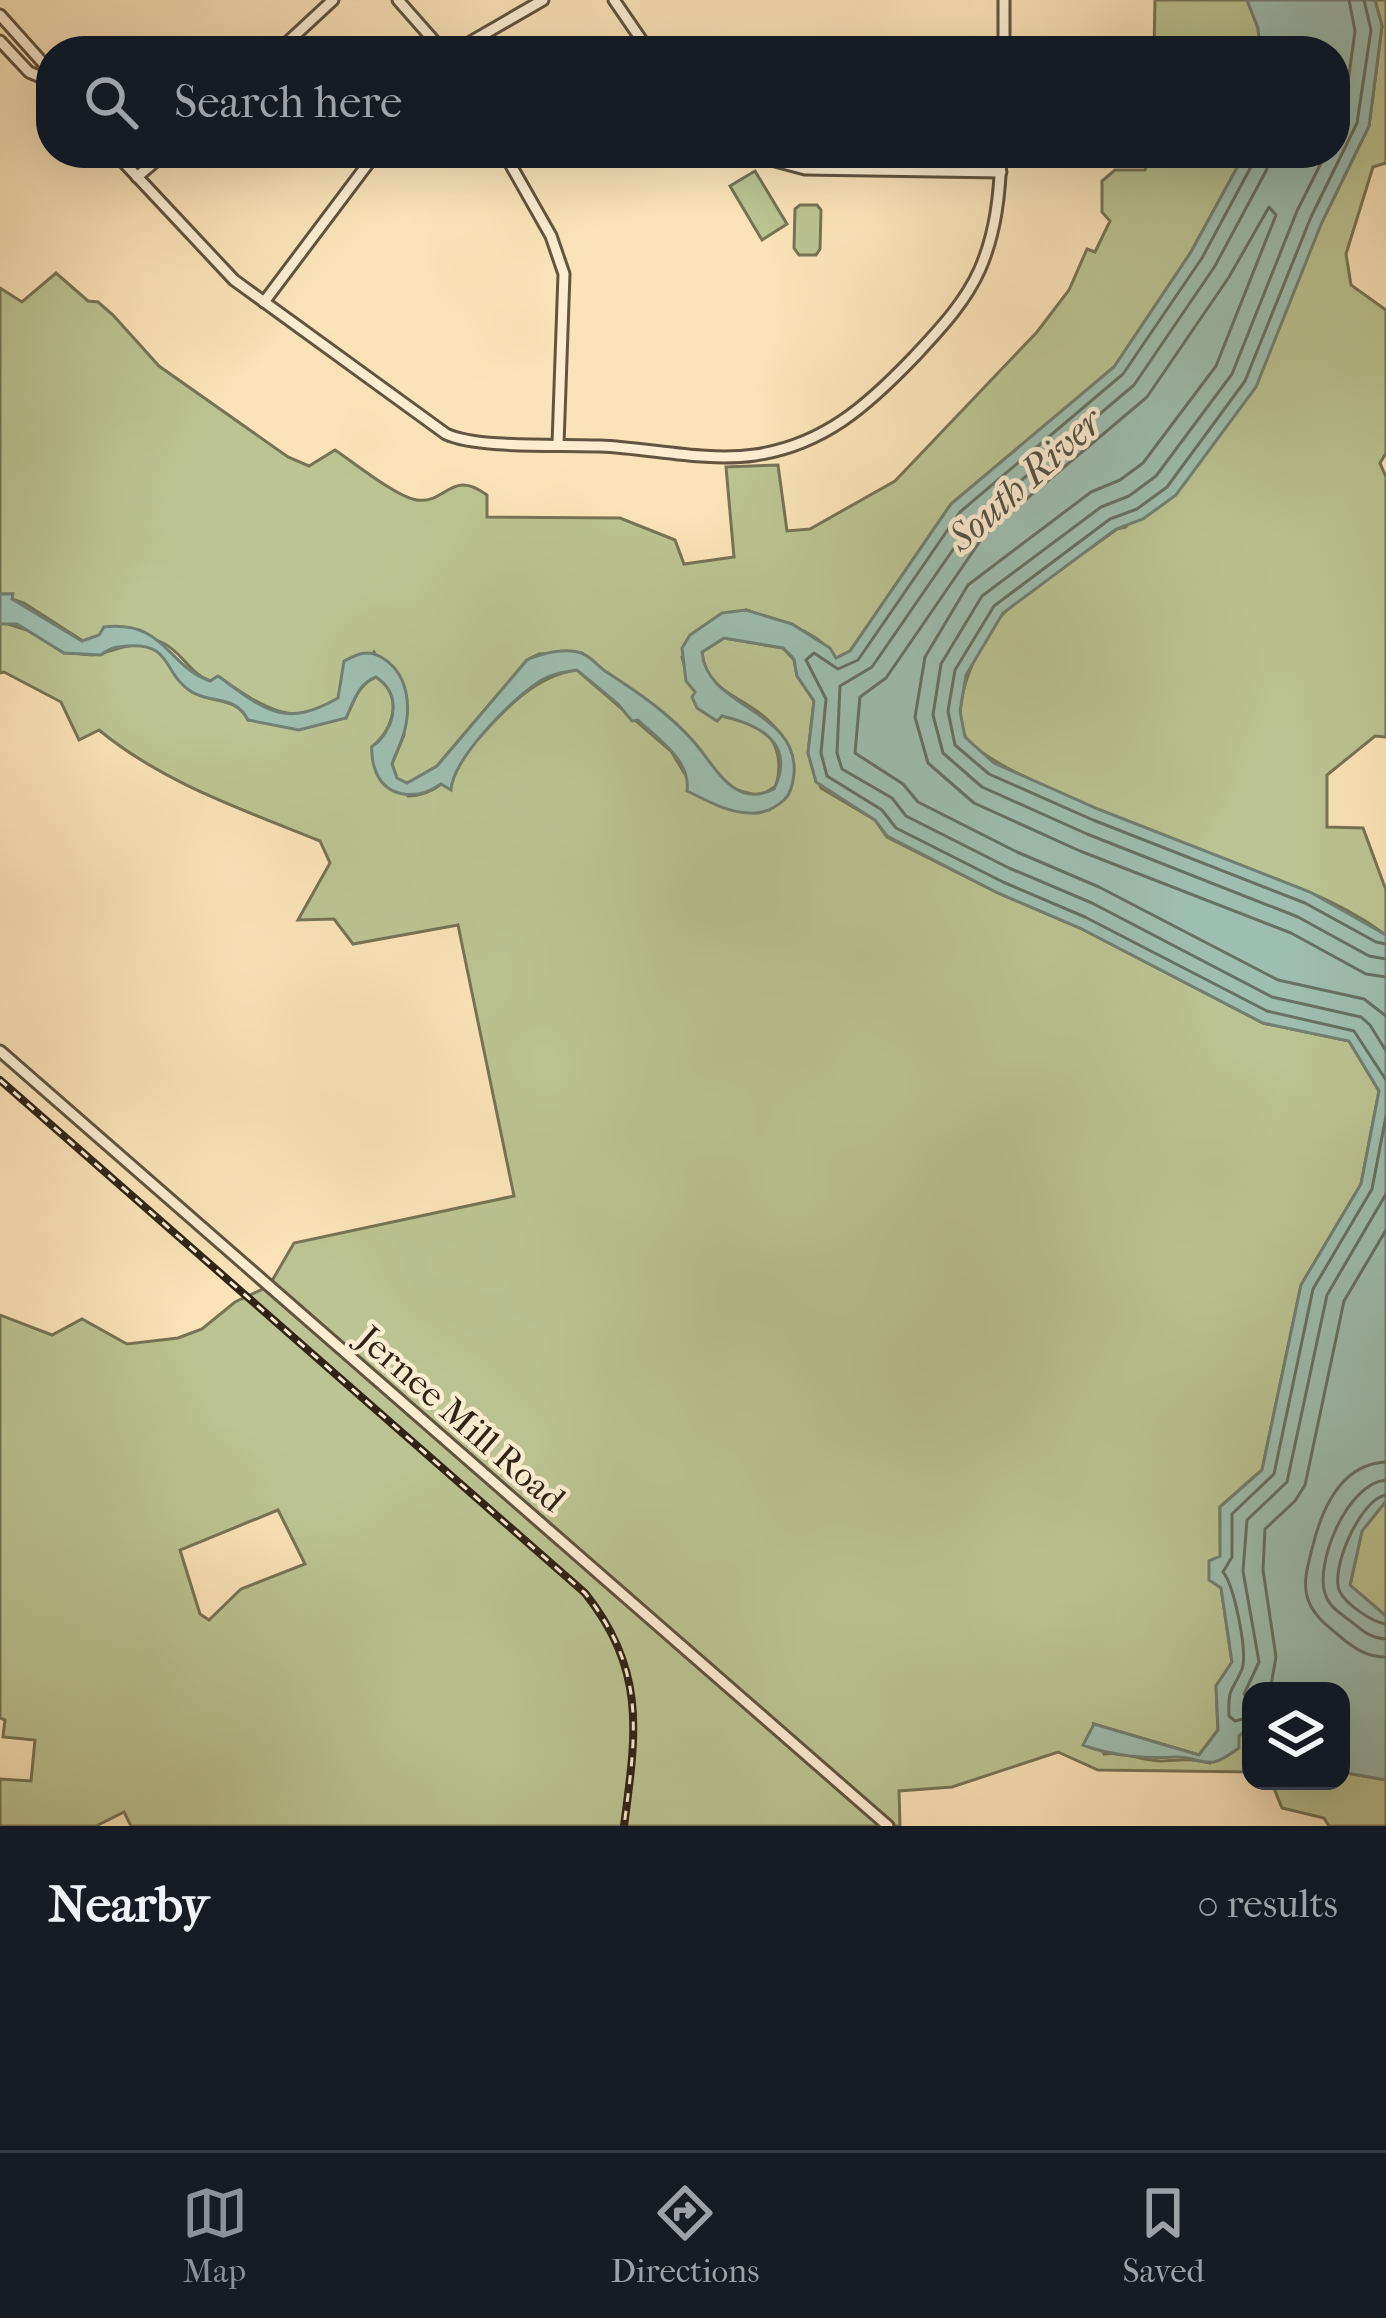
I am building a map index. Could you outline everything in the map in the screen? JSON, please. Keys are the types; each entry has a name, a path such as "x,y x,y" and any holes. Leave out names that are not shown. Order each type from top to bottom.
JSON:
{"street":[{"path":"294,36 333,0"},
{"path":"398,0 430,36"},
{"path":"481,36 543,0"},
{"path":"614,0 639,36"},
{"path":"1004,0 1004,36"},
{"path":"0,14 36,55"},
{"path":"0,41 36,75"},
{"path":"129,168 219,267 455,438 734,457 795,446 839,424 866,407 898,374 970,288 993,229 1001,168"},
{"path":"137,177 148,168"},
{"path":"264,302 365,168"},
{"path":"512,168 551,236 564,274 558,444"},
{"path":"802,168 1001,172"},
{"name":"Jernee Mill Road","path":"0,1051 888,1826"}],"green space":[{"path":"1155,0 1247,0 1259,36 1154,36"},
{"path":"1375,0 1386,0 1386,163 1373,167 1346,254 1351,285 1386,310 1386,453 1380,463 1386,477 1386,737 1375,736 1327,775 1327,827 1363,828 1386,890 1386,935 1316,895 1122,820 1019,774 983,753 965,736 961,722 970,670 997,622 1046,579 1126,527 1322,222 1369,126 1382,26"},
{"path":"1237,168 1191,252 1114,367 951,504 850,651 836,658 807,633 746,610 682,657 691,683 707,705 723,716 760,728 773,741 779,768 776,786 760,796 736,790 722,780 700,752 582,653 539,654 527,660 437,766 407,784 397,779 392,764 404,735 404,709 374,652 339,698 323,708 292,714 262,704 219,677 203,678 163,643 123,637 83,641 12,599 12,594 0,594 0,288 22,302 56,273 113,315 159,366 288,457 309,466 335,450 387,486 417,500 465,485 487,495 487,517 620,518 675,540 684,564 734,557 726,467 778,465 787,531 810,529 895,481 1037,332 1069,290 1087,249 1095,252 1110,221 1102,212 1102,181 1115,170"},
{"path":"755,171 787,224 762,240 730,186"},
{"path":"817,205 821,210 816,255 799,255 794,248 795,209"},
{"path":"5,623 33,632 64,653 92,655 137,645 155,649 187,688 237,707 248,720 346,718 361,689 376,677 390,693 393,712 386,731 372,747 408,796 441,784 522,695 548,679 577,670 671,751 688,779 769,810 792,780 787,745 765,717 714,682 702,652 724,638 783,648 814,701 808,753 821,788 875,820 887,837 1080,928 1263,1023 1349,1041 1379,1091 1361,1184 1301,1285 1262,1470 1220,1507 1221,1587 1232,1662 1216,1686 1218,1730 1199,1755 1094,1724 1104,1754 1155,1761 1210,1763 1242,1733 1242,1772 1098,1770 1058,1752 952,1787 899,1791 900,1826 131,1826 124,1812 96,1826 0,1826 0,1779 31,1781 35,1740 3,1737 5,1720 0,1718 0,1315 52,1335 82,1319 127,1344 178,1338 202,1329 235,1302 269,1286 294,1243 514,1196 458,925 353,944 334,919 298,920 330,863 320,841 177,780 99,730 79,740 61,702 0,673 0,624","holes":["278,1510 305,1564 241,1589 209,1620 200,1614 180,1550"]},
{"path":"1386,1501 1386,1616 1350,1586 1362,1531"},
{"path":"1350,1774 1386,1780 1386,1826 1329,1826 1324,1818 1282,1808 1275,1790 1350,1790"}],"water":[{"path":"1247,0 1375,0 1382,26 1369,126 1350,165 1350,36 1259,36"},
{"name":"South River","path":"1237,168 1348,168 1256,387 1176,495 1143,519 1116,529 1003,613 966,675 960,711 965,737 994,763 1310,892 1386,935 1386,1501 1362,1531 1350,1585 1386,1616 1386,1780 1350,1774 1350,1682 1242,1682 1239,1748 1214,1762 1129,1756 1083,1745 1094,1724 1199,1755 1218,1730 1216,1686 1232,1662 1221,1588 1209,1580 1209,1561 1220,1556 1220,1507 1262,1470 1301,1285 1361,1184 1379,1091 1349,1041 1263,1023 887,836 875,820 816,782 808,753 814,701 797,676 794,659 783,648 724,638 702,652 707,671 719,686 768,722 792,752 794,774 788,795 772,808 749,813 687,791 684,770 672,751 577,670 544,679 515,701 473,746 451,790 441,784 422,793 402,794 385,785 374,765 372,747 385,733 393,708 389,691 376,677 361,689 346,718 299,730 248,720 230,703 192,692 152,649 127,646 101,655 64,653 17,624 0,624 0,594 13,594 12,599 82,641 99,635 104,627 140,630 196,674 210,681 218,676 262,706 289,714 338,698 344,661 362,653 376,655 398,672 406,692 406,725 392,764 397,778 407,783 437,766 527,660 577,652 663,713 737,790 760,794 774,789 780,773 777,748 750,725 722,716 717,721 697,708 695,692 686,681 682,648 690,635 722,613 746,610 792,624 830,648 836,658 850,651 951,504 1114,367 1191,252"}],"railway":[{"path":"0,1080 585,1593 619,1649 628,1677 633,1732 624,1826"}]}
